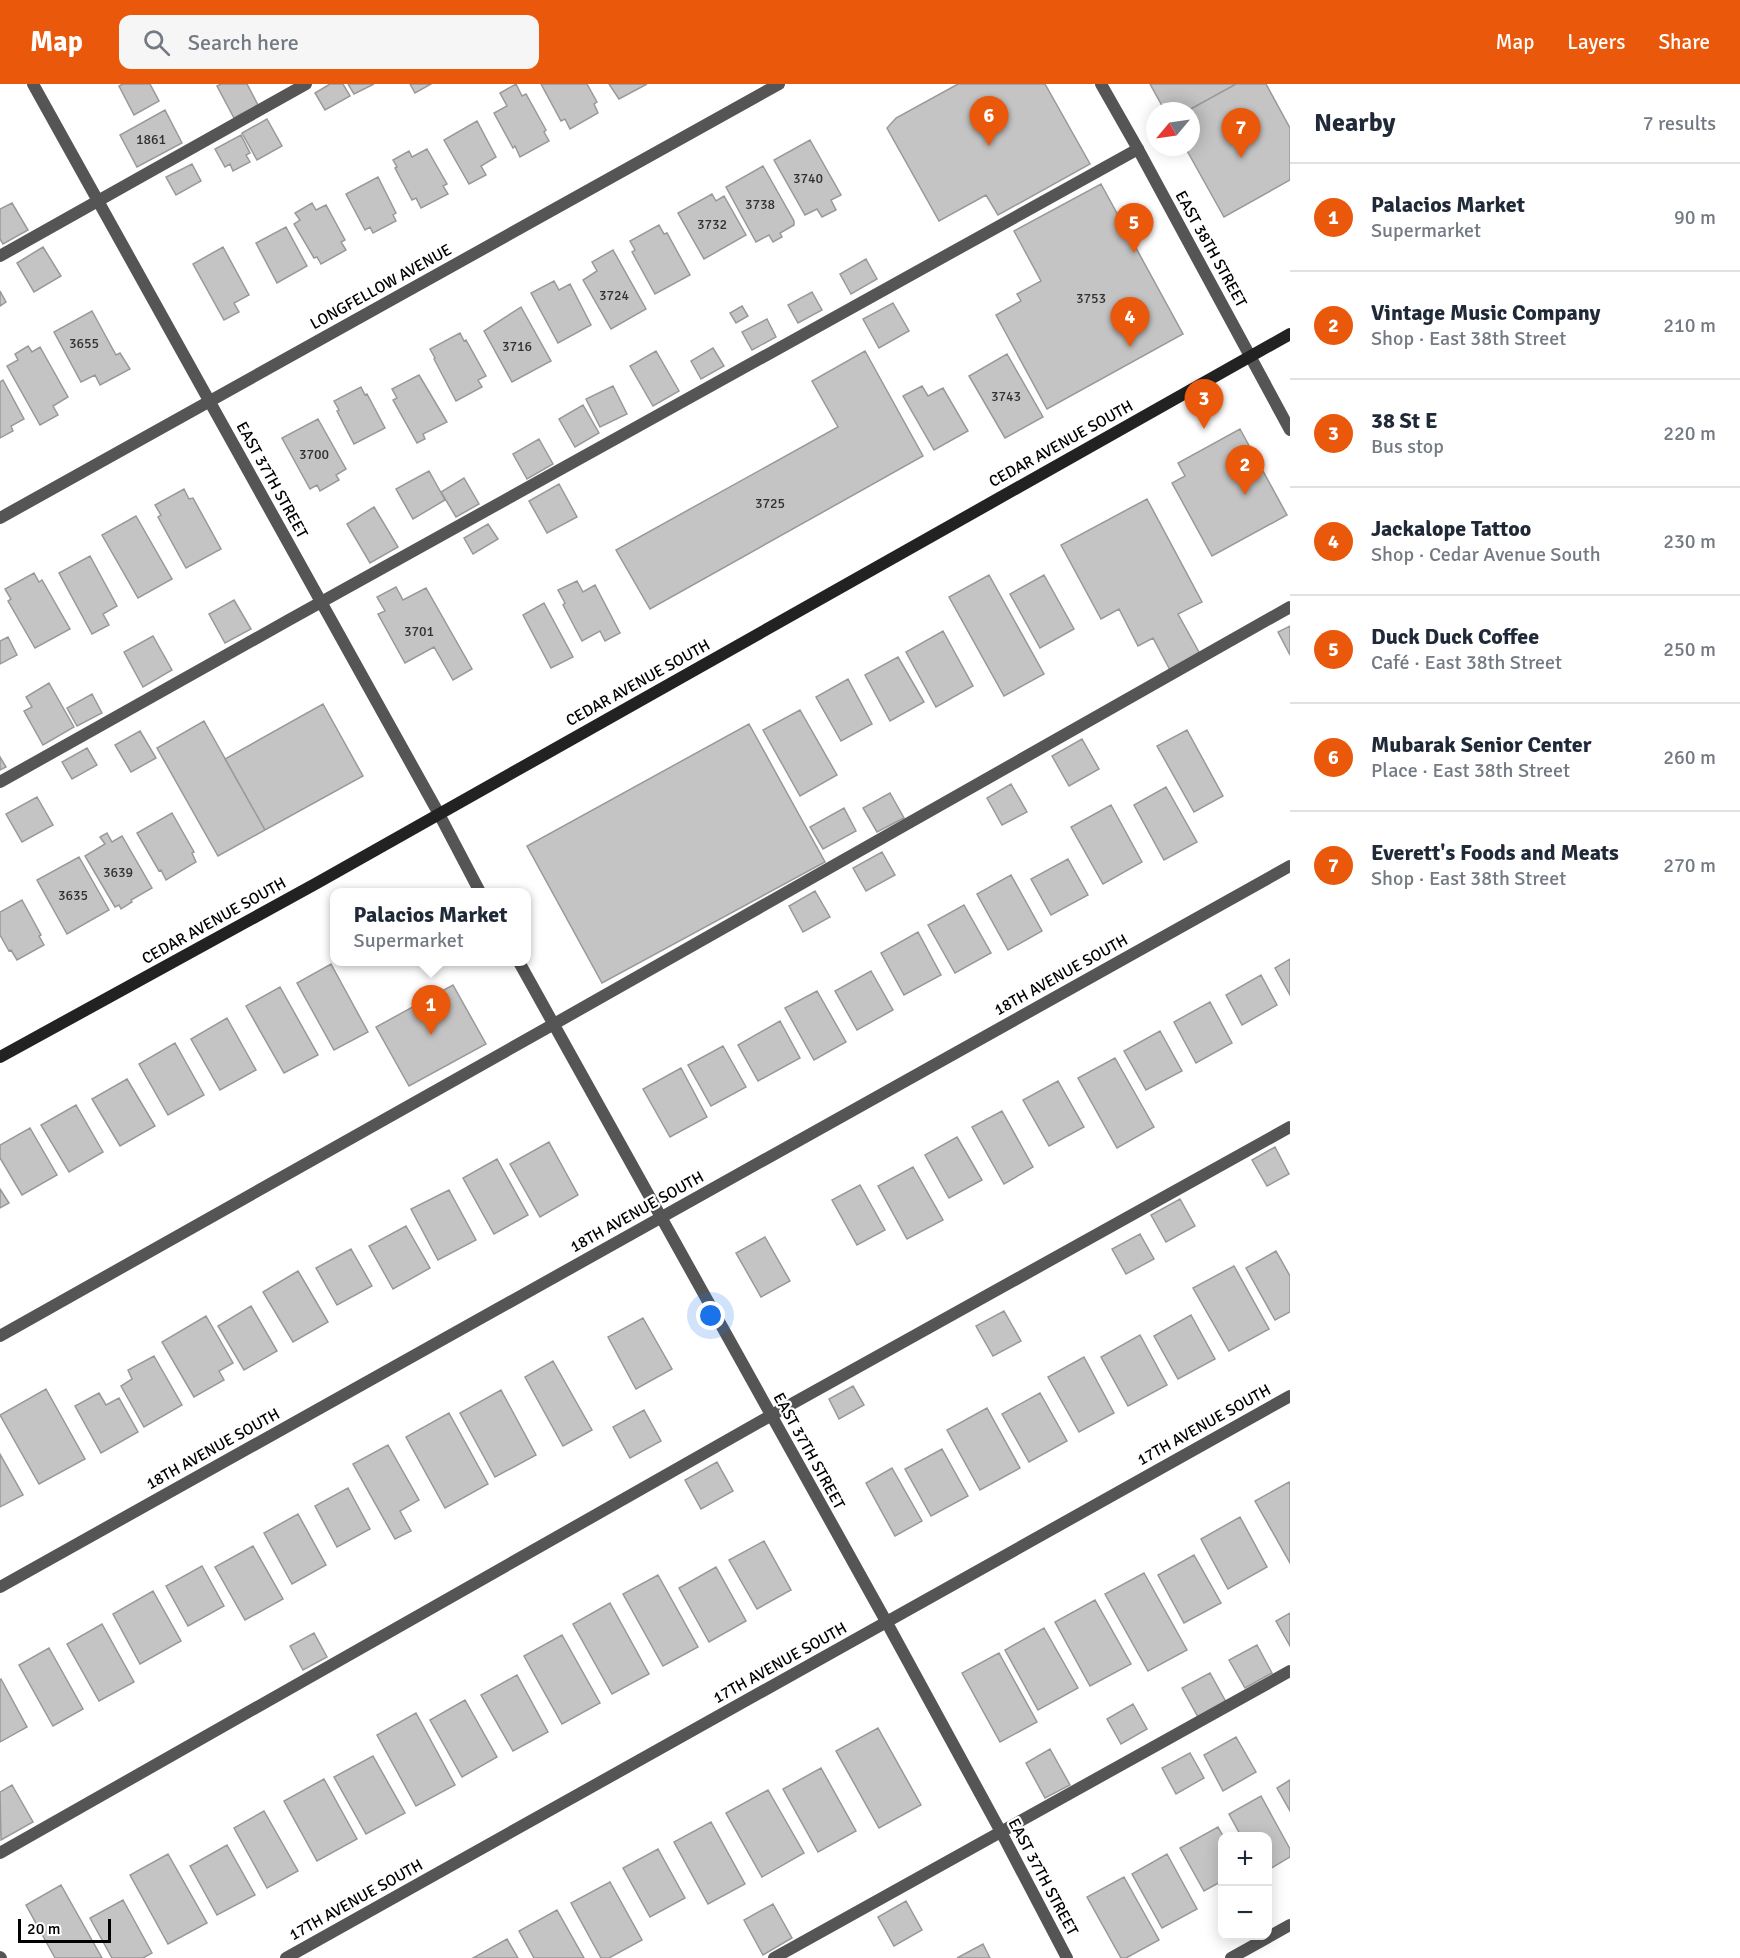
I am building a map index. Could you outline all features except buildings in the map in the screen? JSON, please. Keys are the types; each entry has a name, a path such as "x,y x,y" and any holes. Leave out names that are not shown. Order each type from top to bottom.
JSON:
{"main road":[{"name":"CEDAR AVENUE SOUTH","path":"0,1057 317,883 1290,334"}],"street":[{"name":"EAST 37TH STREET","path":"33,84 478,888"},
{"path":"0,256 306,84"},
{"name":"LONGFELLOW AVENUE","path":"0,519 779,84"},
{"name":"EAST 38TH STREET","path":"1101,84 1290,430"},
{"path":"0,782 1138,149"},
{"path":"0,1335 1290,607"},
{"name":"18TH AVENUE SOUTH","path":"0,1587 1290,866"},
{"name":"EAST 37TH STREET","path":"521,966 886,1623 1067,1958"},
{"path":"0,1852 770,1416 1290,1127"},
{"name":"17TH AVENUE SOUTH","path":"286,1958 1290,1396"},
{"path":"774,1958 1290,1671"},
{"path":"1231,1958 1290,1925"}],"place":[{"name":"Mubarak Senior Center","path":"989,146"},
{"name":"Everett's Foods and Meats","path":"1241,158"},
{"name":"Duck Duck Coffee","path":"1134,253"},
{"name":"Jackalope Tattoo","path":"1130,347"},
{"name":"38 St E","path":"1204,429"},
{"name":"Vintage Music Company","path":"1245,495"},
{"name":"Palacios Market","path":"431,1035"}]}
